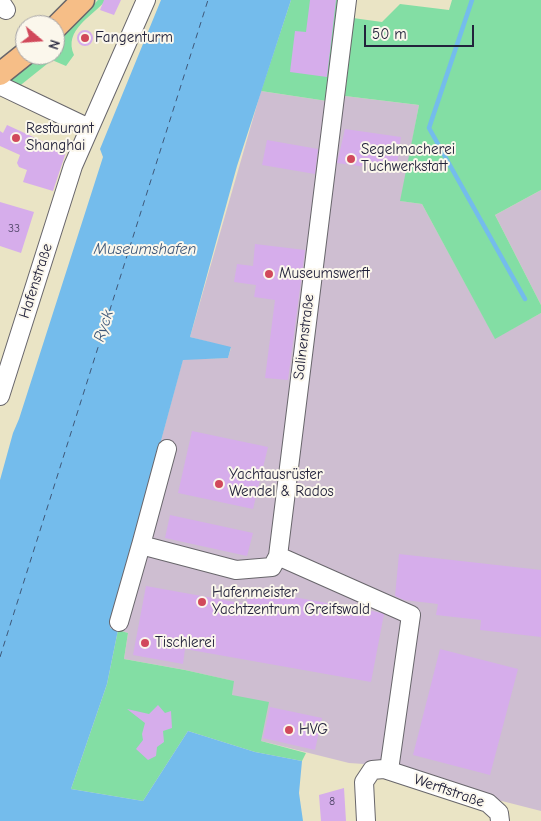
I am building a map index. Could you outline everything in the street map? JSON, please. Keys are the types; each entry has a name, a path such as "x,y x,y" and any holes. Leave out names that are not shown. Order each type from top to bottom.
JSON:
{"main road":[{"path":"65,18 83,0"},
{"path":"0,74 15,62"}],"street":[{"name":"Hafenstraße","path":"0,396 73,166 146,0"},
{"name":"Salinenstraße","path":"278,556 347,0"},
{"path":"1,86 89,128"},
{"path":"119,622 167,449"},
{"path":"141,545 236,570 272,567 278,556 411,615 390,764"},
{"path":"379,740 387,749 390,764"},
{"path":"366,821 364,782 372,770 390,764"},
{"name":"Werftstraße","path":"390,764 488,803 499,812 500,821"}],"shaded area":[{"path":"261,91 327,101 345,96 419,105 401,201 422,204 495,338 541,313 541,811 498,800 394,766 349,763 261,741 232,695 233,681 124,659 128,633 110,628 183,359 228,358 231,348 190,337"},
{"path":"541,190 541,305 495,215"}],"green space":[{"path":"98,0 106,0 76,31 72,38 74,55 66,66 64,65 65,34"},
{"path":"291,0 340,0 327,101 261,91"},
{"path":"452,0 541,0 541,190 495,215 541,305 541,313 495,339 422,204 400,201 419,105 345,96 353,18 382,22 400,4 449,10"},
{"path":"29,65 46,65 17,88 6,82"},
{"path":"118,630 128,633 124,659 234,681 232,695 269,702 261,741 306,753 302,761 255,752 188,731 143,801 71,789 107,684"}],"water":[{"path":"161,0 291,0 237,166 190,337 231,347 228,358 183,360 110,628 118,630 107,684 71,789 143,801 188,731 255,752 302,761 299,793 303,821 0,821 0,480 13,433 103,157 100,149"}],"building":[{"path":"104,0 121,0 114,15 100,10"},
{"path":"310,0 336,0 327,77 290,72 295,31 306,32"},
{"name":"Fangenturm","path":"82,30 88,30 93,35 91,44 82,46 77,41 77,35"},
{"path":"7,125 66,152 53,191 23,182 27,170 19,167 17,163 20,155 0,146 0,131 3,133"},
{"path":"345,129 401,137 396,171 337,163"},
{"path":"267,140 318,149 315,174 262,165"},
{"path":"0,202 34,212 21,253 0,246"},
{"name":"Museumswerft","path":"255,244 305,250 288,380 265,378 275,300 254,297 256,285 234,282 237,264 253,266"},
{"path":"192,431 268,447 253,509 178,493"},
{"path":"170,515 253,533 247,556 165,538"},
{"path":"399,554 541,570 541,637 480,630 481,620 436,615 438,604 404,600 395,596"},
{"path":"146,586 246,604 249,589 384,614 371,682 185,649 183,664 133,655"},
{"path":"440,649 518,669 490,775 413,755"},
{"path":"158,705 165,713 171,711 172,728 163,731 164,742 157,747 156,756 148,760 136,749 143,740 142,734 145,723 127,709 149,714"},
{"path":"270,707 322,718 315,750 263,738"},
{"path":"344,788 346,821 321,821 319,795"}],"waterway":[{"path":"472,0 429,128 525,299"}],"ferry route":[{"path":"0,657 208,0"}],"place":[{"name":"Fangenturm","path":"85,38"},
{"name":"Restaurant Shanghai","path":"16,138"},
{"name":"Segelmacherei Tuchwerkstatt","path":"351,159"},
{"name":"Museumswerft","path":"269,274"},
{"name":"Yachtausrüster Wendel & Rados","path":"219,484"},
{"name":"Hafenmeister Yachtzentrum Greifswald","path":"202,602"},
{"name":"Tischlerei","path":"145,643"},
{"name":"HVG","path":"289,730"}],"water label":[{"name":"Museumshafen","path":"145,249"},
{"name":"Ryck","path":"104,326"}]}
